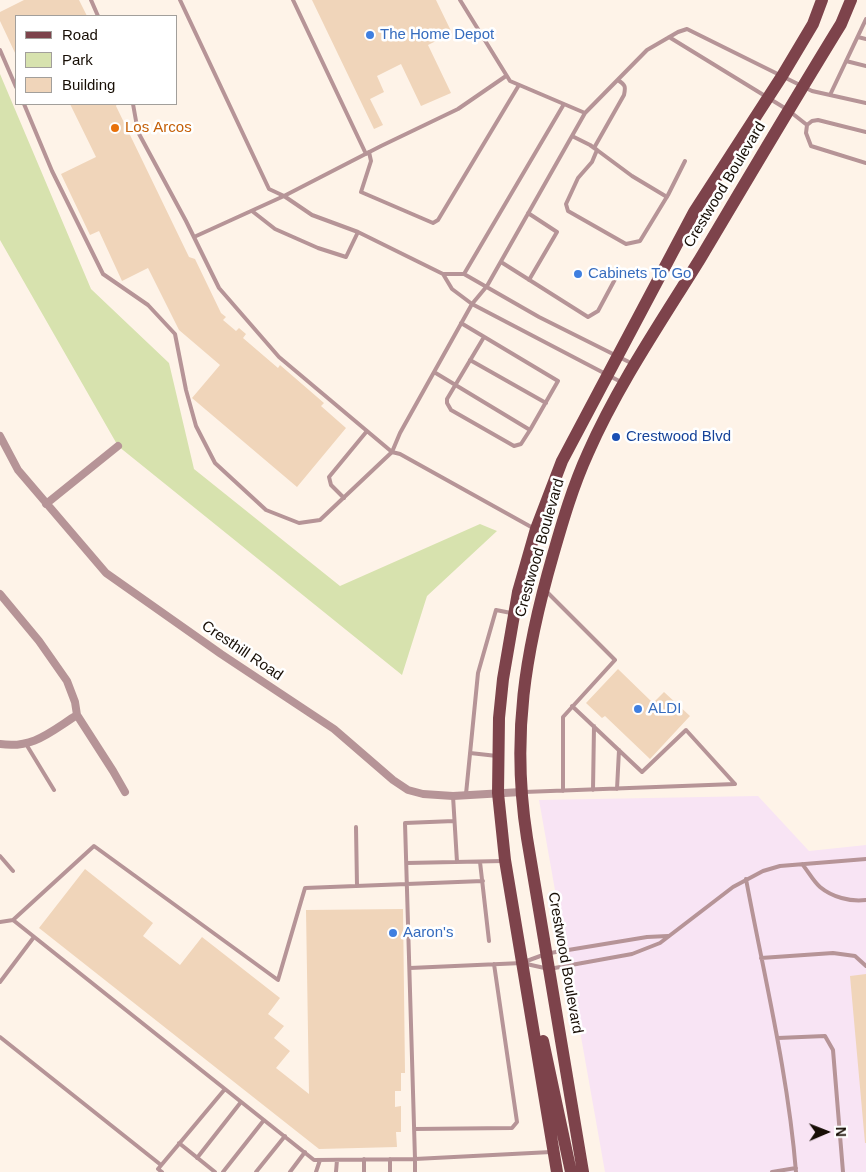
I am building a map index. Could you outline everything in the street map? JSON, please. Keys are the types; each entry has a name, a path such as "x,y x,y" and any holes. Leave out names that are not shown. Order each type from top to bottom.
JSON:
{"main road":[{"name":"Crestwood Boulevard","path":"557,1172 505,860 498,793 498,756 503,679 513,613 536,529 562,461 694,212 782,76 813,24 822,0"},
{"name":"Crestwood Boulevard","path":"583,1172 521,792 522,697 536,620 576,483 597,434 802,86 841,24 851,0"},
{"path":"513,613 536,620"},
{"path":"526,986 543,1039 571,1172"}],"street":[{"name":"Cresthill Road","path":"0,436 18,470 106,573 221,654 334,729 393,780 408,790 423,794 453,796 521,792"},
{"path":"46,504 118,446"},
{"path":"0,594 39,641 67,681 75,702 77,715 125,792"},
{"path":"0,744 13,746 34,742 77,715"}],"lane":[{"path":"90,0 98,15"},
{"path":"180,0 269,189 284,196 312,215 358,232 443,274 464,274 539,318 636,365"},
{"path":"293,0 371,161 360,192 433,223 438,220 518,85"},
{"path":"460,0 510,82 586,113"},
{"path":"830,95 866,19"},
{"path":"24,105 52,170 103,274 148,305 175,334 186,390 196,426 215,463 266,510 299,523 320,520 392,452 400,433 461,323 472,304 487,286 586,113 647,50 678,32 687,30 812,91 866,103"},
{"path":"669,37 768,97 807,125"},
{"path":"858,37 866,39"},
{"path":"0,50 15,84"},
{"path":"846,61 866,66"},
{"path":"194,237 284,196 458,109 506,76"},
{"path":"618,80 626,88 624,95 596,149 592,162 578,178 566,204 568,211 626,244 640,241 686,161"},
{"path":"464,274 564,104"},
{"path":"133,105 138,132 219,288 279,356 392,452 400,454 536,529"},
{"path":"866,132 818,120 812,121 807,125 806,133 810,146 866,163"},
{"path":"572,136 596,149 632,176 667,197"},
{"path":"252,211 275,229 318,248 346,257 358,232"},
{"path":"528,214 556,232 529,280"},
{"path":"501,262 588,317 598,311 620,270"},
{"path":"443,274 452,289 472,304 625,384"},
{"path":"461,323 558,381 530,430 521,444 516,447 451,410 447,403 447,399 484,337"},
{"path":"470,360 546,403"},
{"path":"434,372 530,430"},
{"path":"344,498 331,485 329,477 367,431"},
{"path":"544,588 615,660 562,717 563,791"},
{"path":"466,795 478,673 496,610 513,613"},
{"path":"521,792 735,784 686,730 642,772 572,706"},
{"path":"593,790 594,726"},
{"path":"26,744 54,790"},
{"path":"617,789 619,750"},
{"path":"470,753 498,756"},
{"path":"453,796 457,862"},
{"path":"415,1172 405,823 454,821"},
{"path":"356,826 357,886"},
{"path":"0,922 13,920 94,846 278,980 305,888 483,881"},
{"path":"0,856 13,871"},
{"path":"410,968 522,963 549,969 643,951 660,943 718,897 746,879 780,866 866,859"},
{"path":"406,862 505,860"},
{"path":"480,862 489,941"},
{"path":"802,864 820,886 838,897 858,901 866,900"},
{"path":"746,879 778,1038 791,1116 796,1170 772,1172"},
{"path":"13,920 314,1160 415,1159 554,1152"},
{"path":"522,963 546,953 647,937 668,936"},
{"path":"0,982 34,937"},
{"path":"761,958 833,953 855,956 866,966"},
{"path":"414,1129 512,1128 517,1122 494,964"},
{"path":"778,1038 825,1036 833,1050 843,1172"},
{"path":"0,1037 161,1165"},
{"path":"162,1172 158,1169 161,1165 225,1089"},
{"path":"198,1158 241,1102"},
{"path":"223,1172 264,1120"},
{"path":"256,1172 285,1136"},
{"path":"179,1144 215,1172"},
{"path":"290,1172 305,1152"},
{"path":"364,1159 364,1172"},
{"path":"390,1159 390,1172"},
{"path":"316,1172 320,1160"},
{"path":"336,1172 337,1160"}],"shaded area":[{"path":"758,796 809,851 866,845 866,1172 605,1172 539,800"}],"green space":[{"path":"0,74 91,289 169,363 194,469 340,586 480,524 497,531 427,596 402,675 118,446 0,240"}],"building":[{"path":"24,0 79,0 86,15 15,15 15,53 0,21 0,12"},
{"path":"312,0 436,0 452,33 428,45 451,93 421,106 401,64 377,76 384,92 370,99 383,125 374,129"},
{"path":"70,105 116,105 189,257 195,259 221,313 226,317 223,320 236,331 239,328 246,334 243,338 278,368 280,365 324,403 321,406 346,428 297,487 192,398 220,365 179,330 148,268 122,281 99,231 90,235 61,174 96,157"},
{"name":"ALDI","path":"618,669 653,703 664,692 690,716 650,759 605,716 602,718 586,703"},
{"path":"85,869 153,923 143,936 180,965 202,937 280,998 268,1014 284,1026 274,1038 290,1051 276,1068 309,1094 306,910 403,909 405,1073 401,1073 401,1091 395,1091 395,1107 401,1106 401,1132 396,1132 397,1147 319,1149 39,928"},
{"path":"866,974 866,1143 865,1143 850,976"}],"place":[{"name":"The Home Depot","path":"370,35"},
{"name":"Los Arcos","path":"115,128"},
{"name":"Cabinets To Go","path":"578,274"},
{"name":"Crestwood Blvd","path":"616,437"},
{"name":"ALDI","path":"638,709"},
{"name":"Aaron's","path":"393,933"}]}
